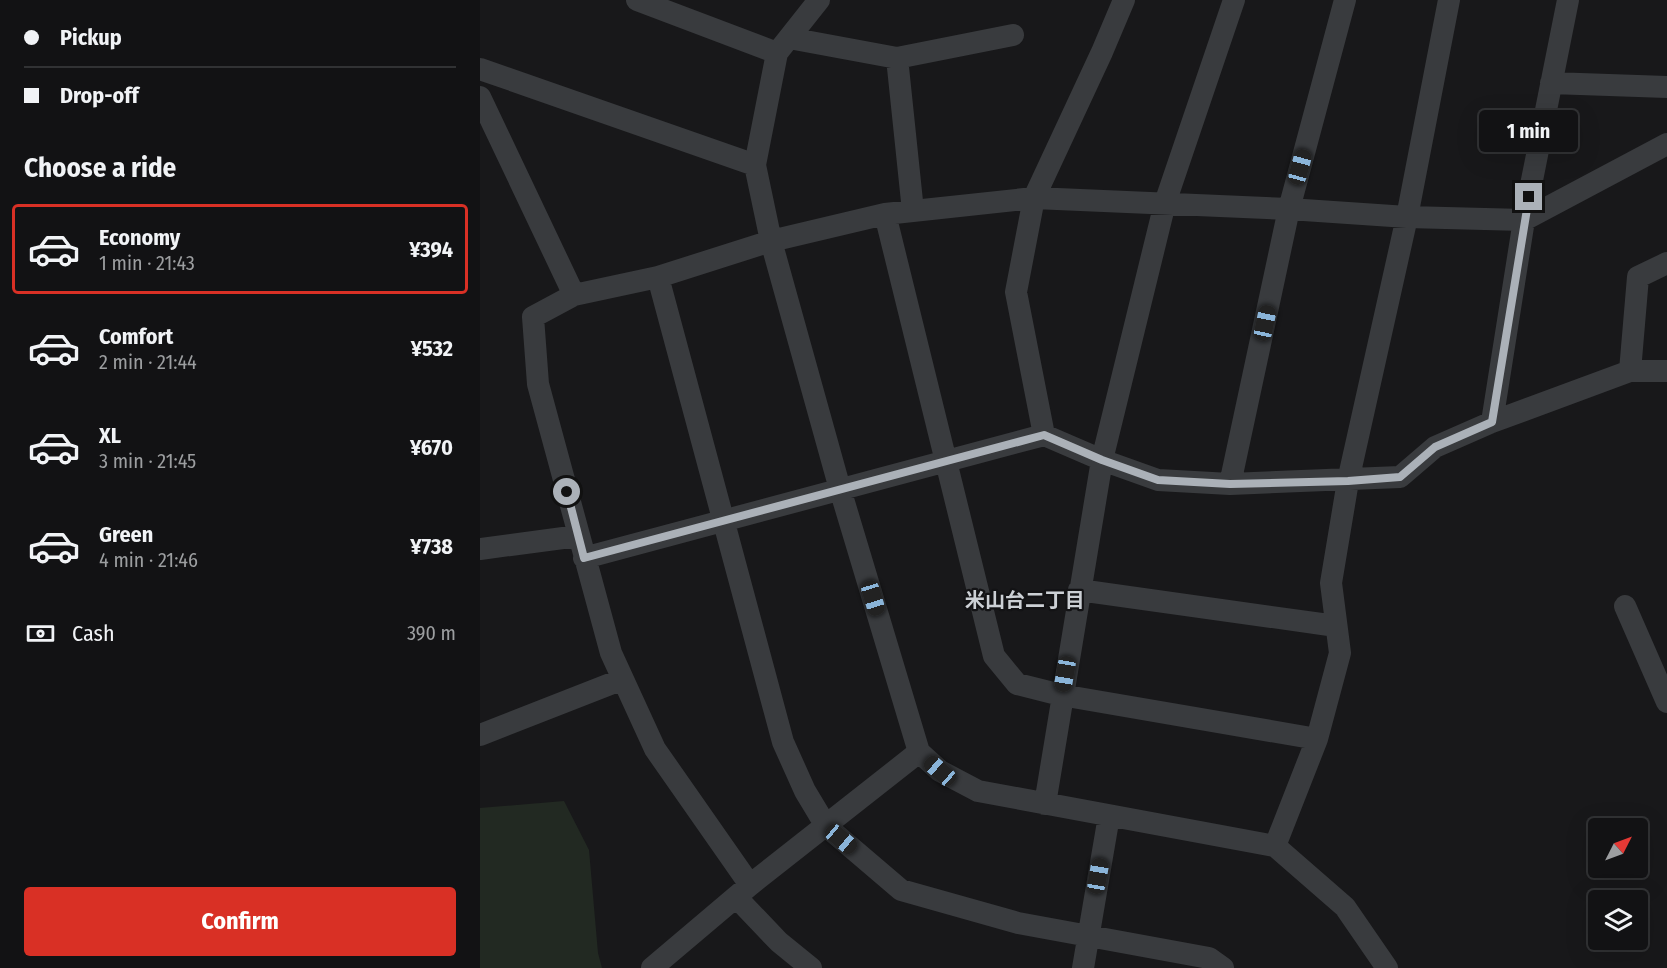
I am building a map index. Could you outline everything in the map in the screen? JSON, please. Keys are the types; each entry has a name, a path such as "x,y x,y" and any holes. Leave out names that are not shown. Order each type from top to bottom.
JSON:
{"street":[{"path":"637,0 783,45 897,58 1012,35"},
{"path":"819,0 783,45 755,165 771,241 840,489 919,752 940,771 978,791 1275,846 1345,907 1388,968"},
{"path":"1044,435 1017,292 1034,198 1124,0"},
{"path":"1045,804 1061,695 1102,460 1165,203 1234,0"},
{"path":"1230,484 1289,209 1346,0"},
{"path":"1275,846 1317,739 1340,653 1331,583 1348,481 1407,217 1449,0"},
{"path":"1492,422 1524,220 1568,0"},
{"path":"897,58 913,211"},
{"path":"480,69 755,165"},
{"path":"1551,83 1667,87"},
{"path":"480,97 574,295"},
{"path":"811,968 780,942 743,891 656,749 611,653 538,384 533,317 574,295 657,277 771,241 885,214 1034,198 1289,209 1407,217 1524,220 1667,144"},
{"path":"885,214 994,656 1017,684 1061,695 1317,739"},
{"path":"1630,371 1638,277 1667,263"},
{"path":"657,277 783,742 805,791 826,826 901,890 1018,923 1209,958 1223,968"},
{"path":"584,558 1044,435 1102,460 1158,480 1230,484 1348,481 1400,477 1435,447 1492,422 1630,371 1667,371"},
{"path":"480,549 578,536"},
{"path":"1079,590 1336,626"},
{"path":"1625,606 1667,702"},
{"path":"480,735 623,679"},
{"path":"652,968 743,891 919,752"},
{"path":"1083,968 1109,816"}],"shaded area":[{"path":"564,801 589,850 598,953 602,968 480,968 480,808"}],"district":[{"name":"米山台二丁目","path":"1025,600"}],"route":[{"path":"567,492 584,558 1044,435 1102,460 1158,480 1230,484 1348,481 1400,477 1435,447 1492,422 1529,197"}]}
